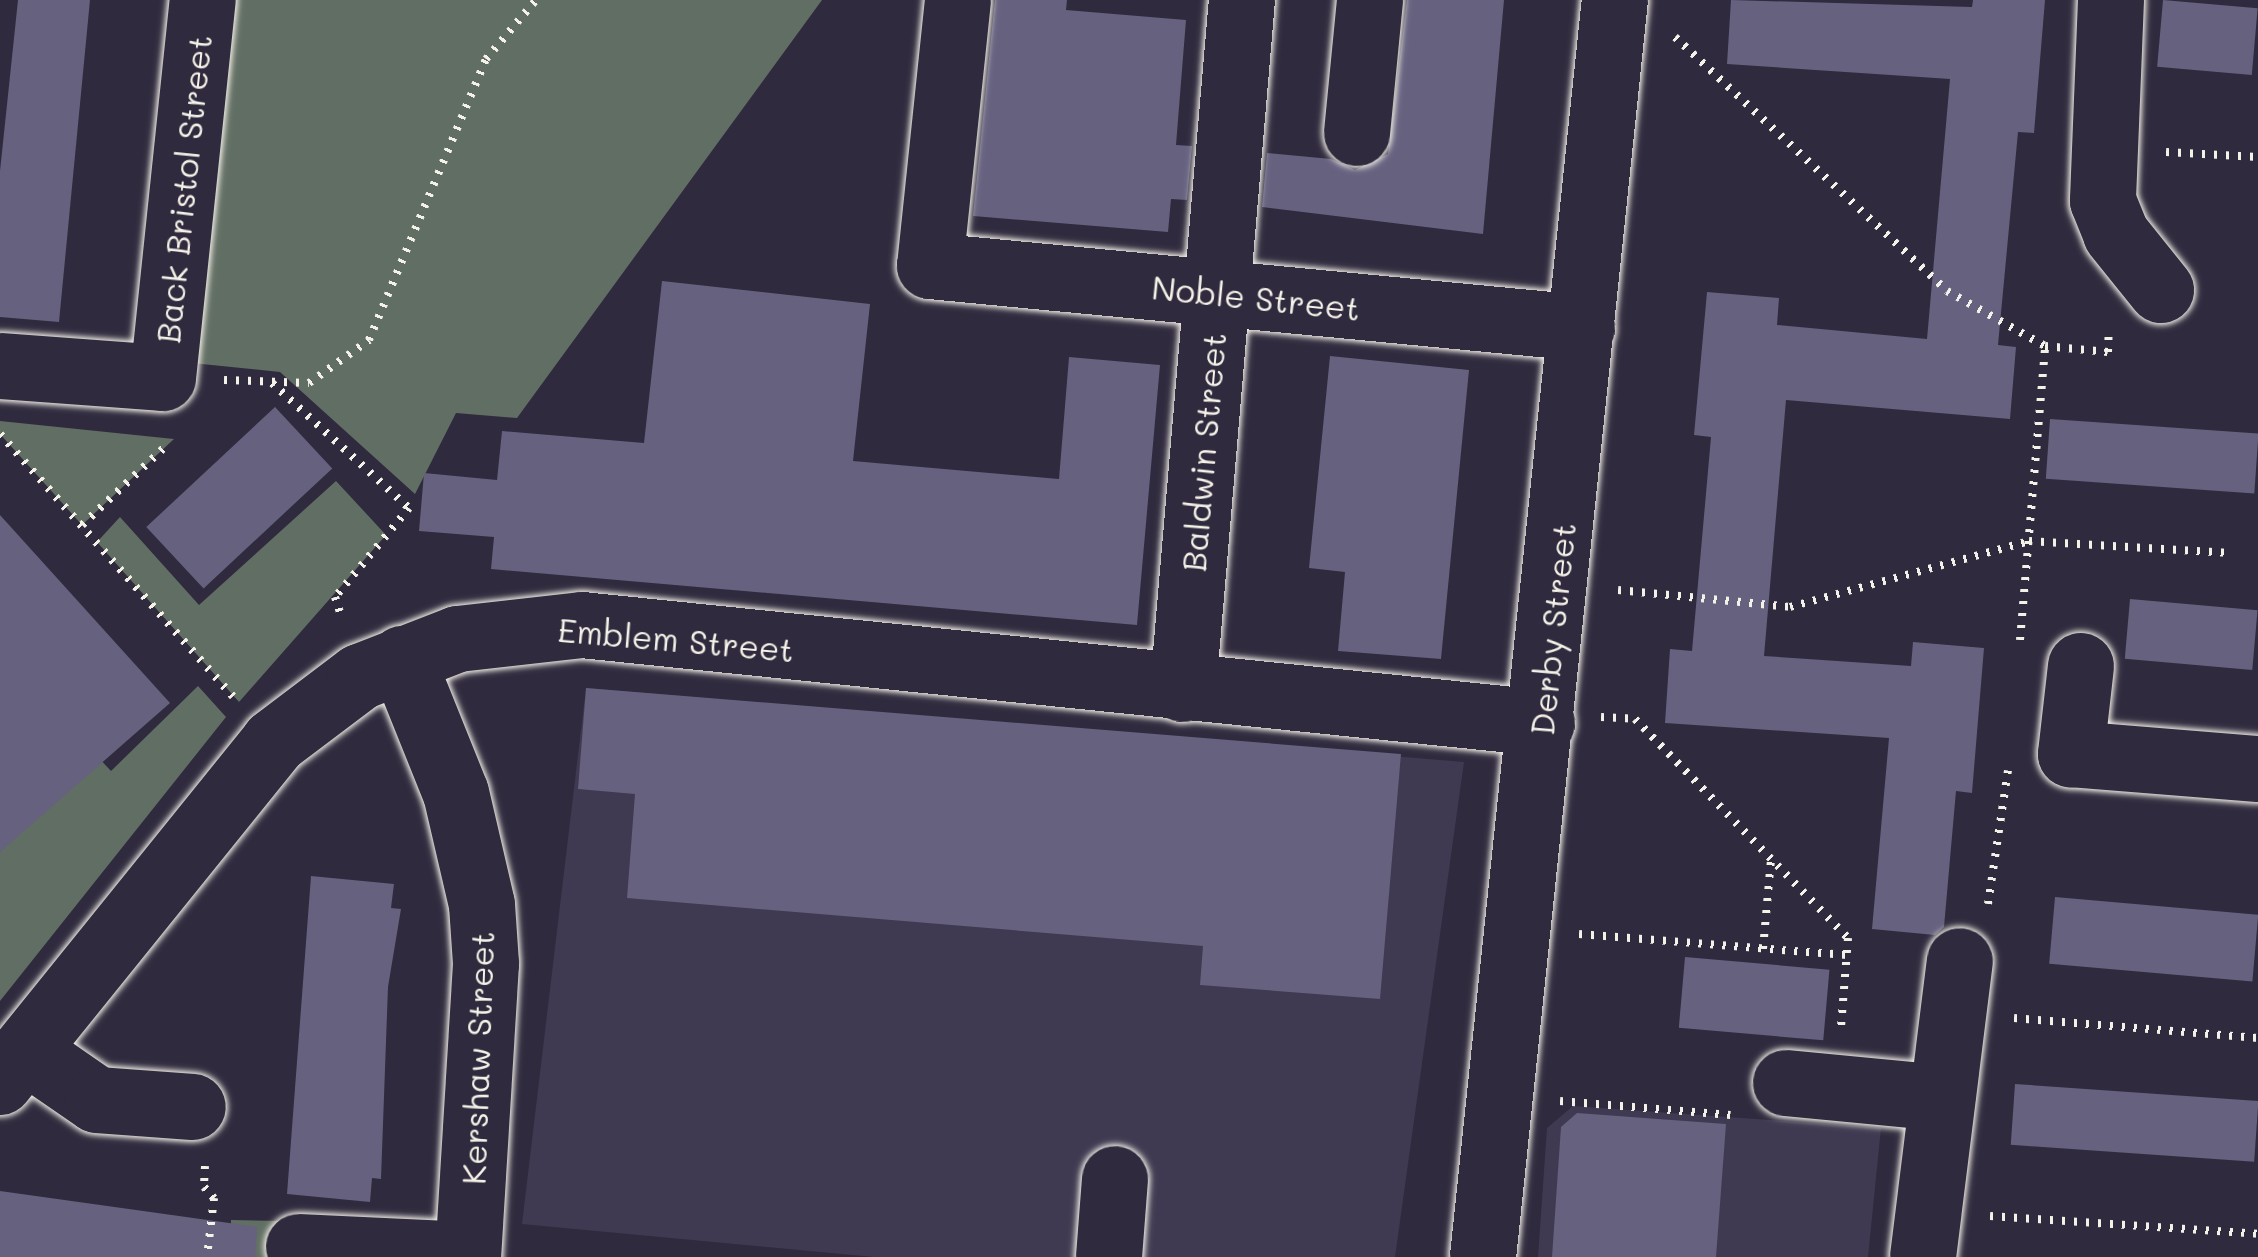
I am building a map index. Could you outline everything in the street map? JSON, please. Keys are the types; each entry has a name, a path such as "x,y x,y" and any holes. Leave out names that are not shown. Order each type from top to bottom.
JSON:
{"street":[{"name":"Back Bristol Street","path":"186,404 203,0"},
{"name":"Noble Street","path":"958,0 930,266 1582,328"},
{"name":"Baldwin Street","path":"1183,689 1242,0"},
{"path":"1358,133 1370,0"},
{"name":"Derby Street","path":"1483,1257 1615,0"},
{"path":"2111,0 2103,201 2116,234 2161,290"},
{"path":"0,366 186,404"},
{"name":"Emblem Street","path":"13,1066 274,742 381,668 458,639 582,625 1183,689 1542,718"},
{"path":"2050,661 2071,754 2258,770"},
{"name":"Kershaw Street","path":"299,1247 468,1256 486,964 482,905 456,793 381,668"},
{"path":"1925,1235 1956,987"},
{"path":"13,1066 98,1100 193,1107"},
{"path":"1811,1085 1942,1098"},
{"path":"1109,1257 1115,1179"}],"path":[{"path":"82,525 186,404 236,380 309,383 369,340 486,59 536,0"},
{"path":"1670,32 1947,291 2045,346 2108,352 2116,234"},
{"path":"2104,149 2258,158"},
{"path":"2045,346 2029,541 2050,661"},
{"path":"186,404 236,380"},
{"path":"271,382 409,508 335,597 381,668"},
{"path":"0,434 238,702"},
{"path":"1556,584 1790,607 2029,541 2231,553"},
{"path":"1501,1096 1745,1116 1811,1085 1848,938 1635,719 1542,718"},
{"path":"2071,754 2011,749 1983,938 1956,987 2258,1038"},
{"path":"1763,949 1772,859"},
{"path":"1519,929 1846,955"},
{"path":"193,1107 208,1108 204,1187 214,1198 207,1257"},
{"path":"1925,1235 2258,1234"}],"shaded area":[{"path":"586,688 1464,762 1395,1257 874,1257 522,1224"},
{"path":"1573,1106 1881,1128 1868,1257 1538,1257 1547,1128"}],"green space":[{"path":"232,0 822,0 517,418 456,413 415,494 280,372 192,363"},
{"path":"0,421 174,439 82,525 0,434"},
{"path":"336,481 386,535 239,702 97,542 120,517 199,605"},
{"path":"0,652 111,771 198,686 226,717 0,1001"},
{"path":"231,1220 284,1221 283,1257 230,1257"}],"building":[{"path":"18,0 90,0 59,322 0,317 0,171"},
{"path":"995,0 1067,0 1066,10 1186,20 1176,145 1192,146 1187,200 1171,199 1168,232 973,216"},
{"path":"1407,0 1504,0 1483,234 1262,207 1267,153 1331,159 1355,170 1388,154"},
{"path":"1731,0 1972,7 1973,0 2045,0 2034,133 2018,132 1998,345 2016,347 2010,419 1786,400 1764,656 1911,666 1913,642 1984,648 1972,793 1956,791 1944,927 1935,935 1872,929 1889,738 1665,723 1670,649 1692,651 1711,437 1694,435 1707,292 1779,298 1777,325 1927,339 1950,79 1727,64"},
{"path":"2163,0 2258,8 2252,75 2157,67"},
{"path":"662,281 870,304 853,461 1059,479 1069,357 1160,365 1137,625 491,569 494,537 419,531 424,473 497,480 502,431 644,443"},
{"path":"1330,356 1469,370 1441,659 1338,651 1345,572 1309,568"},
{"path":"275,407 332,468 204,588 146,527"},
{"path":"2050,419 2258,434 2254,493 2046,479"},
{"path":"0,515 170,703 0,852"},
{"path":"2130,599 2258,610 2252,670 2125,659"},
{"path":"586,688 1401,754 1380,999 1200,985 1203,946 627,898 635,794 578,789"},
{"path":"311,876 394,884 391,908 401,909 388,987 381,1179 372,1178 370,1202 287,1194"},
{"path":"2055,897 2258,915 2252,982 2049,964"},
{"path":"1685,957 1829,970 1823,1040 1679,1028"},
{"path":"2015,1084 2258,1101 2254,1162 2011,1145"},
{"path":"1577,1113 1726,1124 1716,1257 1552,1257 1561,1127"},
{"path":"0,1191 257,1227 255,1257 0,1257"}]}
